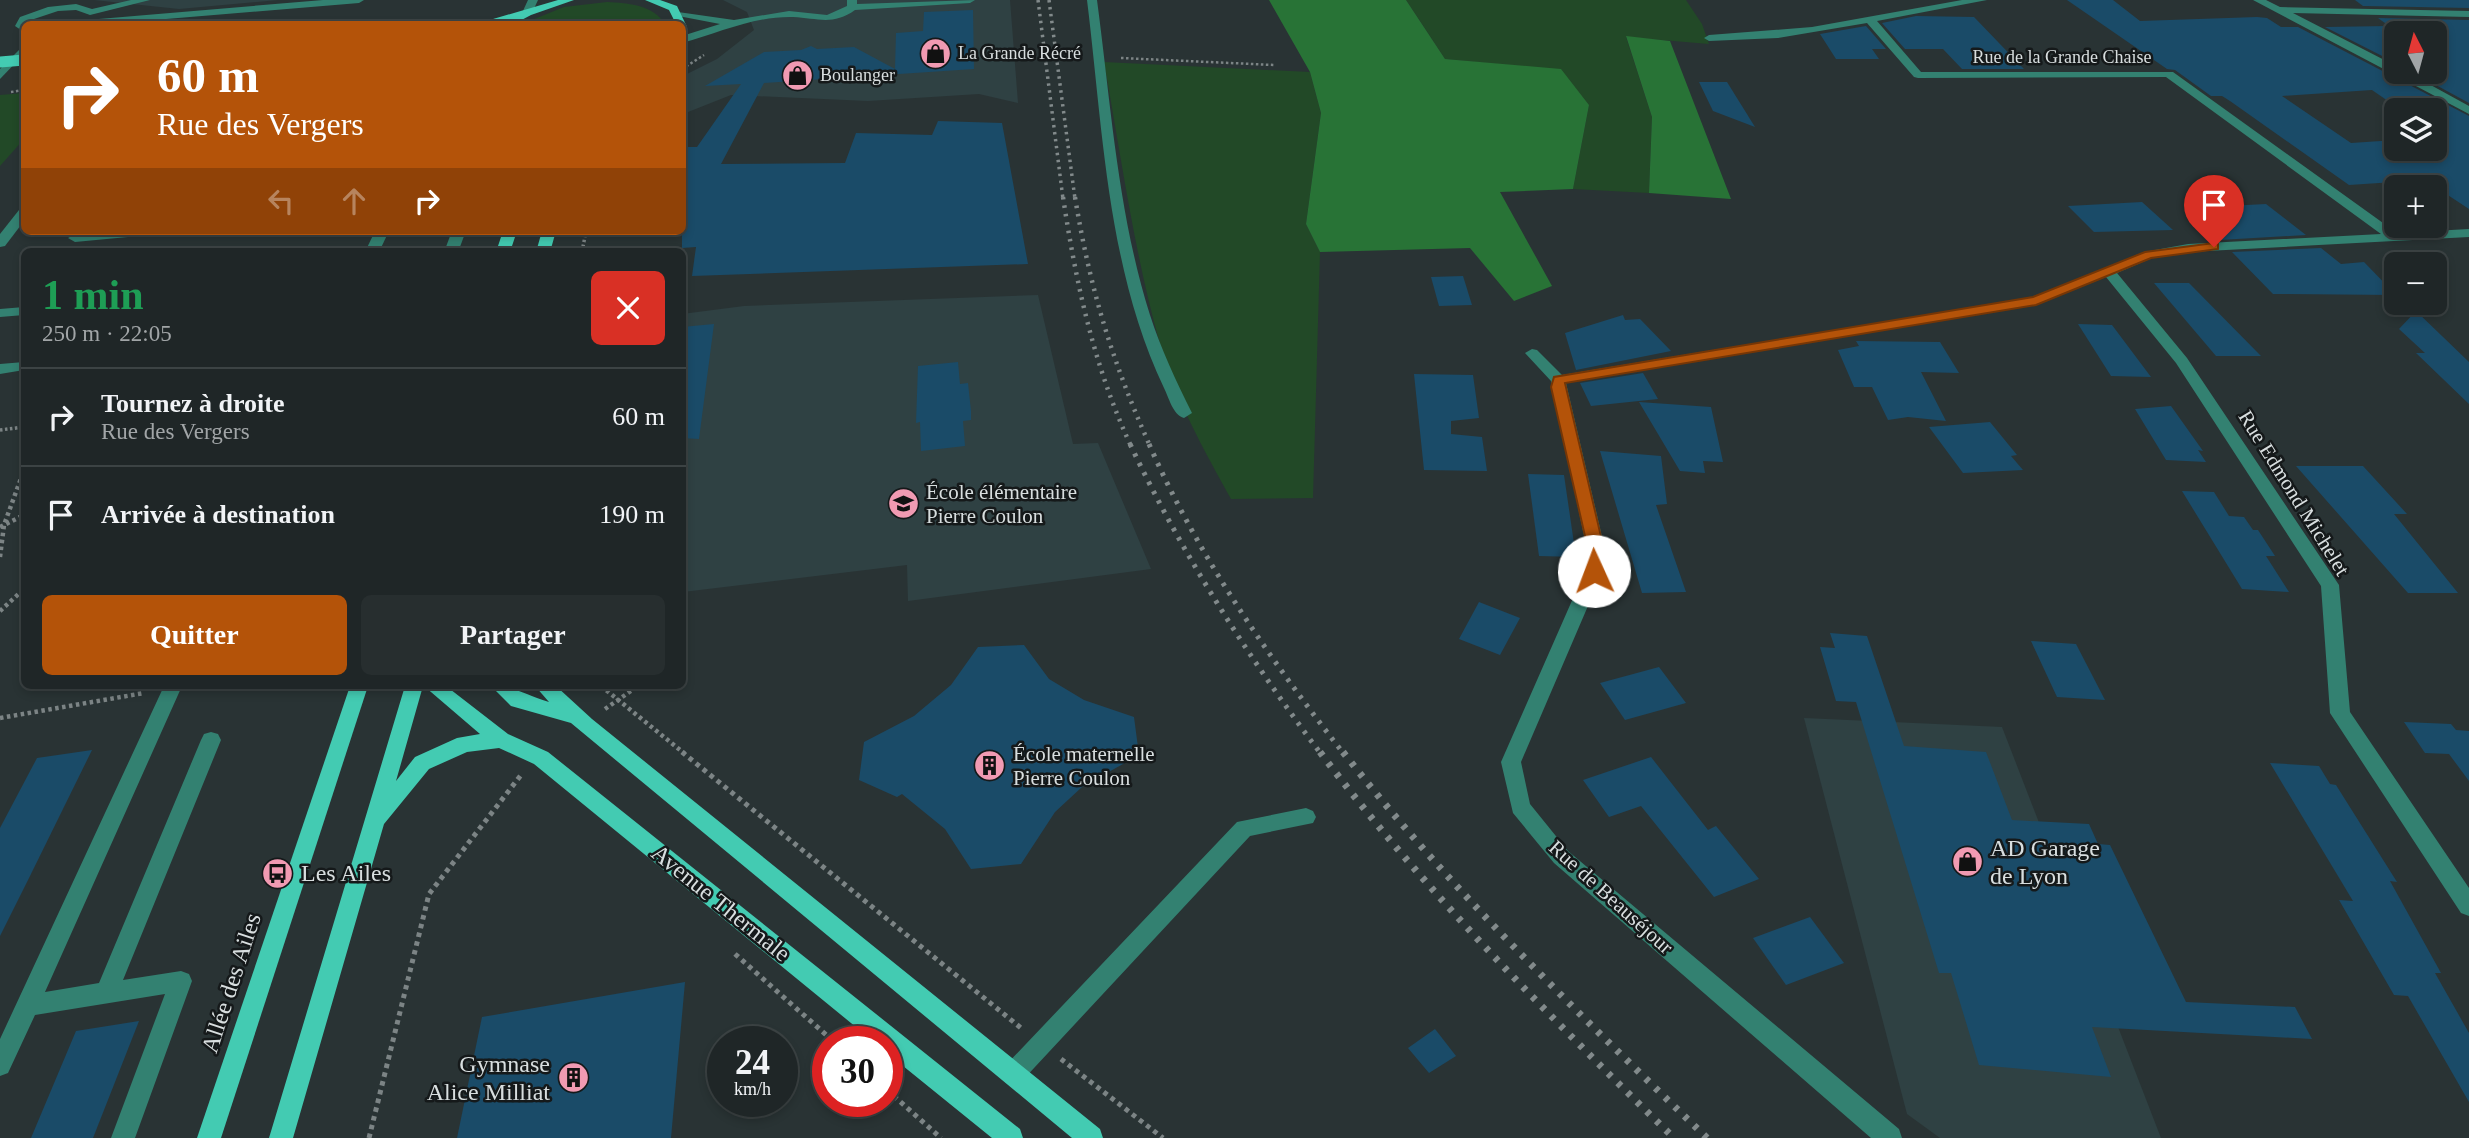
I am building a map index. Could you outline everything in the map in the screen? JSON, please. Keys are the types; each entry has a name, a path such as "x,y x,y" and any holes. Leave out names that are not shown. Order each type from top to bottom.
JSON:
{"main road":[{"path":"493,21 567,0"},
{"path":"650,0 673,8 680,21"},
{"path":"512,21 526,13"},
{"path":"0,62 21,60"},
{"name":"Allée des Ailes","path":"209,1138 358,689"},
{"path":"281,1138 413,689"},
{"name":"Avenue Thermale","path":"437,689 501,740 541,758 966,1099"},
{"path":"504,689 518,701 580,720"},
{"path":"547,689 580,720 1091,1138"},
{"path":"373,825 422,764 464,744 501,740"},
{"path":"966,1099 1011,1138"}],"street":[{"path":"77,21 90,12 145,0"},
{"path":"153,0 145,8 158,16"},
{"path":"105,21 359,0"},
{"path":"526,13 533,0"},
{"path":"686,39 734,23 793,14 803,18 827,18 852,4 970,0"},
{"path":"1092,0 1119,220 1152,347 1184,413"},
{"path":"1709,38 1766,38 1982,0"},
{"path":"2245,0 2260,1 2384,64"},
{"path":"793,14 790,7 795,1"},
{"path":"23,21 51,8 79,6 90,12 158,16"},
{"path":"2276,10 2469,14"},
{"path":"678,15 734,23"},
{"name":"Rue de la Grande Chaise","path":"1870,20 1918,75 2169,74 2384,230"},
{"path":"0,76 21,52"},
{"path":"2420,84 2469,111"},
{"path":"0,243 21,217"},
{"path":"2447,234 2469,233"},
{"path":"1532,353 1559,380 2036,301 2149,255 2188,248 2384,238"},
{"name":"Rue Edmond Michelet","path":"2108,271 2182,361 2330,585 2340,713 2469,906"},
{"path":"0,313 21,309"},
{"path":"0,369 21,366"},
{"name":"Rue de Beauséjour","path":"1559,380 1558,387 1595,545 1594,571 1511,762 1520,807 1561,857 1890,1138"},
{"path":"0,1065 172,689"},
{"path":"106,993 211,740"},
{"path":"1013,1074 1244,828 1306,817"},
{"path":"27,1006 181,981 123,1138"},
{"name":"Avenue Thermale","path":"966,1099 993,1138"}],"path":[{"path":"1099,57 1274,65"},
{"path":"0,430 21,427"},
{"path":"0,557 2,526 21,478"},
{"path":"2,526 21,516"},
{"path":"0,611 21,592"},
{"path":"0,718 162,689"},
{"path":"605,689 1041,1044 1163,1138"},
{"path":"580,720 618,700 628,689"},
{"path":"369,1138 429,894 522,773 541,758"},
{"path":"903,1104 941,1138"}],"shaded area":[{"path":"94,0 278,0 179,9"},
{"path":"723,0 1010,0 1018,103 979,94 868,101 731,95 686,113 686,74 717,59 754,30 747,12"},
{"name":"École élémentaire Pierre Coulon","path":"1038,295 1073,444 1098,443 1151,569 908,601 907,565 686,592 686,313 744,306"},
{"path":"1804,718 2002,727 2161,1138 1940,1138 1907,1114"}],"green space":[{"path":"1269,0 1406,0 1445,59 1561,69 1589,105 1573,189 1500,192 1552,286 1514,301 1470,248 1320,252 1306,224 1321,113 1310,72"},
{"path":"1406,0 1686,0 1702,24 1709,44 1626,37 1652,117 1649,193 1573,189 1589,105 1561,70 1445,59"},
{"path":"607,2 632,4 647,9 662,21 529,21 564,7"},
{"path":"1626,36 1670,41 1731,199 1649,193 1652,117"},
{"path":"1104,62 1310,72 1321,113 1306,224 1320,252 1313,498 1231,499 1191,424 1166,364 1151,309"},
{"path":"21,93 21,142 0,166 0,95"}],"building":[{"path":"2067,0 2113,0 2140,21 2257,17 2267,18 2281,27 2298,27 2384,72 2384,84 2408,84 2434,98 2384,98 2372,90 2282,96 2351,143 2384,141 2384,161 2447,161 2447,105 2469,116 2469,209 2447,194 2447,175 2384,175 2384,183 2349,185 2230,101 2222,96 2211,96 2175,70 2167,69"},
{"path":"2355,0 2469,0 2469,8 2363,6"},
{"path":"973,10 974,69 764,83 721,164 845,163 856,133 932,135 938,121 1002,123 1028,264 692,276 696,247 682,248 682,235 686,235 686,147 697,147 741,84 705,86 764,52 801,50 811,46 817,49 854,47 895,69 896,33 923,31 924,12"},
{"path":"1916,16 1974,17 2024,69 1962,69 1943,49 1905,49 1882,23"},
{"path":"2378,18 2469,20 2469,103 2434,84 2447,84 2447,21 2384,22"},
{"path":"1866,26 1886,49 1872,49 1879,59 1836,59 1820,34"},
{"path":"2384,26 2384,57 2325,27"},
{"path":"1699,82 1727,82 1755,127 1713,111"},
{"path":"2142,202 2173,230 2094,232 2068,206"},
{"path":"2266,204 2306,235 2220,240 2189,208"},
{"path":"2321,248 2341,264 2364,262 2384,283 2384,295 2273,294 2232,252"},
{"path":"1463,276 1472,305 1439,306 1431,277"},
{"path":"2154,283 2189,283 2261,356 2216,356"},
{"path":"1623,315 1625,320 1640,319 1671,351 1576,370 1565,333"},
{"path":"2412,315 2420,315 2469,362 2469,404 2416,353 2425,353 2399,329"},
{"path":"714,324 699,439 686,438 686,327"},
{"path":"2078,324 2112,325 2151,377 2111,376"},
{"path":"1856,341 1940,342 1959,373 1921,372 1946,421 1908,417 1888,420 1872,387 1854,387 1838,350 1859,346"},
{"path":"958,362 960,384 968,383 971,411 971,420 963,421 965,446 921,451 920,422 916,423 918,366"},
{"path":"1643,373 1658,399 1591,406 1580,383"},
{"path":"1414,374 1473,375 1479,418 1451,421 1451,434 1482,437 1487,471 1424,470"},
{"path":"1639,402 1711,407 1723,462 1703,461 1705,473 1680,471"},
{"path":"2171,406 2203,451 2198,450 2206,462 2166,460 2135,409"},
{"path":"1990,422 2017,455 2011,456 2023,470 1963,473 1929,427"},
{"path":"1600,451 1661,456 1667,504 1656,505 1686,592 1642,593"},
{"path":"2296,466 2363,466 2407,514 2394,514 2458,593 2408,593"},
{"path":"1528,474 1564,475 1576,557 1539,556"},
{"path":"2182,491 2214,492 2229,516 2244,517 2253,530 2258,530 2275,556 2266,556 2289,592 2242,589"},
{"path":"1479,602 1520,618 1500,655 1459,639"},
{"path":"1830,633 1867,636 1904,746 1986,752 2012,820 2089,824 2098,844 2110,845 2186,1002 2295,1007 2312,1039 2092,1027 2111,1077 1979,1065 1951,973 1939,973 1856,702 1836,701 1820,647 1835,648"},
{"path":"2031,641 2076,644 2105,700 2057,697"},
{"name":"École maternelle Pierre Coulon","path":"1024,645 1049,679 1084,700 1134,717 1139,755 1082,787 1055,812 1021,864 971,869 945,829 902,794 897,797 859,780 864,742 914,716 951,685 978,647"},
{"path":"1659,667 1686,703 1625,720 1600,683"},
{"path":"2404,722 2451,724 2456,730 2469,731 2469,781 2449,754 2425,753"},
{"path":"92,750 0,936 0,828 37,758"},
{"path":"1651,757 1708,830 1716,826 1759,879 1714,897 1641,806 1609,817 1583,780"},
{"path":"2270,763 2319,766 2330,784 2336,785 2397,882 2390,881 2441,973 2435,973 2469,1033 2469,1102 2408,996 2394,995 2339,900 2353,901"},
{"path":"1810,917 1844,963 1786,985 1753,938"},
{"name":"Gymnase Alice Milliat","path":"685,982 671,1138 457,1138 482,1017"},
{"path":"139,1021 93,1138 31,1138 76,1031"},
{"path":"1435,1029 1456,1056 1429,1073 1408,1048"}],"railway":[{"path":"1038,0 1063,199"},
{"path":"1049,0 1075,199"},
{"path":"1063,197 1088,324 1107,386 1131,446"},
{"path":"1075,197 1104,324 1124,384 1150,446"},
{"path":"1130,444 1150,485 1218,604 1321,754"},
{"path":"1149,444 1168,486 1212,566 1262,643 1344,754"},
{"path":"1320,752 1360,804 1445,903 1535,999 1674,1138"},
{"path":"1343,752 1428,854 1518,951 1707,1138"}],"place":[{"name":"La Grande Récré","path":"935,53"},
{"name":"Boulanger","path":"797,75"},
{"name":"École élémentaire Pierre Coulon","path":"903,504"},
{"name":"École maternelle Pierre Coulon","path":"990,766"},
{"name":"AD Garage de Lyon","path":"1967,862"},
{"name":"Les Ailes","path":"278,873"},
{"name":"Gymnase Alice Milliat","path":"573,1078"}],"route":[{"path":"1594,571 1595,545 1558,387 1559,380 2036,301 2149,255 2188,248 2214,247"}]}
